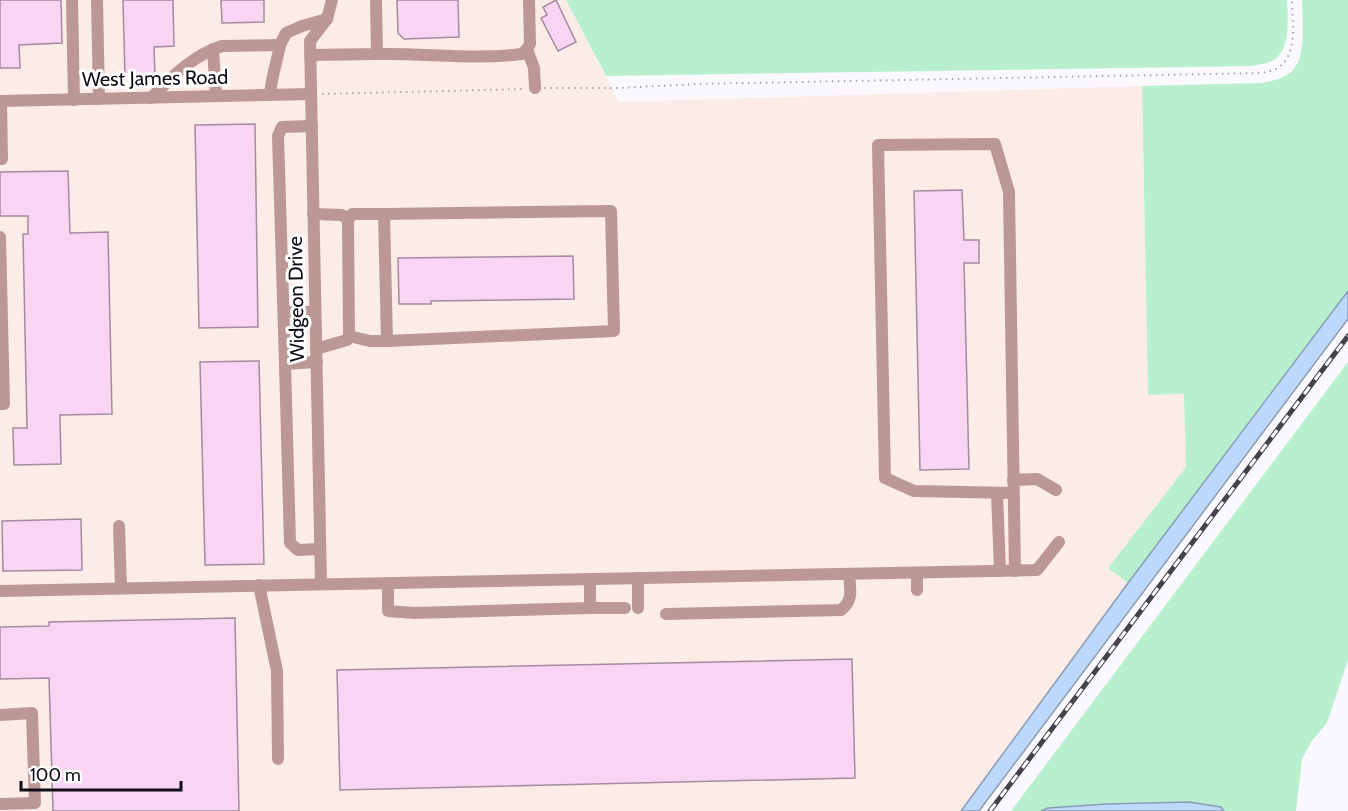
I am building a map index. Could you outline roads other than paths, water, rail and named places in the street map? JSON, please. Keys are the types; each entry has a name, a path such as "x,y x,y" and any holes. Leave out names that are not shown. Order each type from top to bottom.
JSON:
{"street":[{"path":"72,0 74,100"},
{"path":"97,0 99,99"},
{"path":"270,95 280,45 286,33 294,28 327,19 332,0"},
{"path":"376,0 377,54"},
{"path":"310,55 522,54 530,44 530,0"},
{"name":"Widgeon Drive","path":"321,584 310,42 327,19"},
{"path":"151,98 194,59 213,49 222,46 280,45"},
{"path":"213,49 216,96"},
{"path":"527,49 534,68 535,88"},
{"name":"West James Road","path":"0,101 311,94"},
{"path":"0,101 2,159"},
{"path":"312,126 282,127 278,136 290,543 298,550 320,549"},
{"path":"1013,494 914,491 885,478 878,145 994,144 1009,192 1015,571"},
{"path":"316,349 346,340 349,336 348,220 352,214 611,211 615,331 370,342 349,336"},
{"path":"314,214 342,215 348,220"},
{"path":"384,214 387,340"},
{"path":"0,237 4,405 0,405"},
{"path":"284,312 315,312"},
{"path":"285,364 316,362"},
{"path":"1013,480 1037,479 1056,490"},
{"path":"998,493 1000,571"},
{"path":"119,526 120,588"},
{"path":"0,591 1037,570 1059,542"},
{"path":"917,573 917,590"},
{"path":"666,615 841,610 848,604 849,574"},
{"path":"638,578 638,608"},
{"path":"590,579 590,608"},
{"path":"388,583 388,611 414,613 625,608"},
{"path":"259,585 277,671 278,759"},
{"path":"0,715 32,713 35,803 0,804"}],"water":[{"path":"1348,291 1348,319 979,811 961,811 1128,583"},
{"path":"1189,802 1221,807 1224,811 1041,811 1048,808 1106,804"}],"railway":[{"path":"990,811 1348,336"}]}
